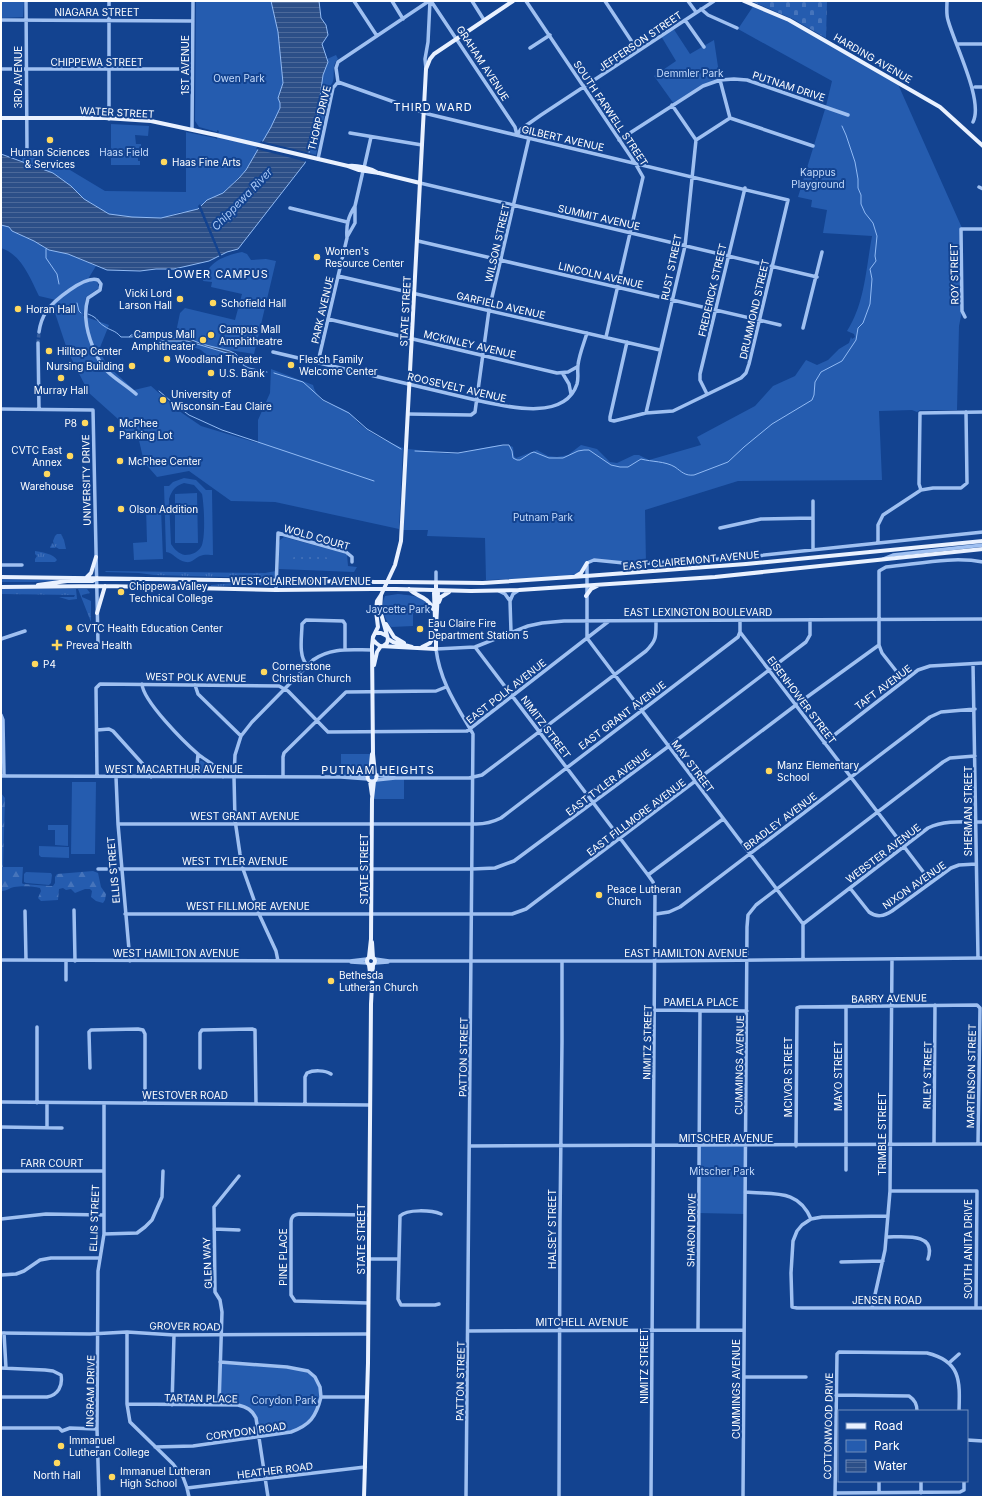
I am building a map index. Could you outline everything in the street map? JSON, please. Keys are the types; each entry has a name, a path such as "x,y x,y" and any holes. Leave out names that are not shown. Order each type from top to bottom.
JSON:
{"main road":[{"path":"426,68 432,56 513,1"},
{"name":"HARDING AVENUE","path":"744,1 789,20 940,107 983,146"},
{"name":"STATE STREET","path":"376,633 378,625 376,604 395,565 401,541 426,68"},
{"name":"WATER STREET","path":"1,118 140,119 192,129 278,150"},
{"name":"SUMMIT AVENUE","path":"278,150 348,166 352,169 378,173 420,183"},
{"name":"EAST CLAIREMONT AVENUE","path":"400,582 482,583 574,577 746,564 983,541"},
{"name":"EAST CLAIREMONT AVENUE","path":"409,589 519,590 715,577 983,549"},
{"path":"84,578 91,573 96,557"},
{"path":"574,577 581,573 587,563"},
{"name":"WEST CLAIREMONT AVENUE","path":"1,577 276,582 400,582"},
{"path":"32,587 50,583 93,581 97,578"},
{"name":"PATTON STREET","path":"436,582 436,590 438,593 436,649"},
{"path":"586,596 591,589 599,585"},
{"name":"WEST CLAIREMONT AVENUE","path":"1,586 105,586 276,590 409,589"},
{"path":"97,613 105,586"},
{"path":"409,589 413,593 428,600 434,612"},
{"name":"PATTON STREET","path":"436,590 434,593 436,626"},
{"path":"438,604 441,597 452,590"},
{"name":"STATE STREET","path":"381,595 380,606 387,637"},
{"path":"382,616 393,635 406,645"},
{"path":"417,648 424,647 430,643 436,632"},
{"path":"376,633 381,633 387,637 387,643 382,646 376,643 373,639 376,633"},
{"name":"EAST LEXINGTON BOULEVARD","path":"387,637 393,642 417,648"},
{"name":"STATE STREET","path":"364,1497 369,1259 373,639"},
{"name":"STATE STREET","path":"373,667 377,652 382,646"},
{"name":"EAST LEXINGTON BOULEVARD","path":"382,646 436,649"}],"street":[{"name":"3RD AVENUE","path":"26,1 27,152"},
{"path":"109,1 109,119"},
{"name":"1ST AVENUE","path":"192,129 193,1"},
{"path":"354,1 377,36"},
{"path":"392,1 403,19"},
{"path":"338,82 336,68 338,62 430,1"},
{"name":"GRAHAM AVENUE","path":"430,1 457,38 515,127 517,135"},
{"name":"STATE STREET","path":"426,68 425,59 428,42 430,1"},
{"path":"472,1 484,20"},
{"name":"SOUTH FARWELL STREET","path":"526,1 642,173 643,181 606,337"},
{"path":"605,1 638,51"},
{"path":"688,1 696,12"},
{"name":"JEFFERSON STREET","path":"517,135 520,129 714,1"},
{"path":"947,1 948,21 970,69 980,108 977,118 973,122"},
{"path":"701,9 708,15 736,28"},
{"name":"NIAGARA STREET","path":"1,20 193,20"},
{"path":"685,20 704,47"},
{"path":"530,48 550,35"},
{"path":"958,44 983,44"},
{"name":"CHIPPEWA STREET","path":"1,70 192,69"},
{"path":"720,80 730,118"},
{"name":"PUTNAM DRIVE","path":"619,140 703,86 720,80 748,80 848,115"},
{"name":"GILBERT AVENUE","path":"338,82 424,113 745,188 788,200"},
{"name":"THORP DRIVE","path":"316,159 333,88 338,82"},
{"path":"975,87 983,87"},
{"path":"672,106 696,140 730,118"},
{"path":"730,118 813,146"},
{"path":"350,133 422,146"},
{"name":"PARK AVENUE","path":"347,238 355,223 355,206 372,137"},
{"name":"WILSON STREET","path":"477,401 489,310 502,260 529,138"},
{"name":"RUST STREET","path":"646,413 685,246 691,176 696,140"},
{"name":"SUMMIT AVENUE","path":"420,183 817,277"},
{"path":"979,187 983,189"},
{"name":"FREDERICK STREET","path":"707,394 700,380 700,374 745,188"},
{"name":"DRUMMOND STREET","path":"627,342 610,420 614,421 646,413 673,411 741,378 746,373 788,200"},
{"name":"PARK AVENUE","path":"318,362 347,238 347,222 355,206"},
{"path":"290,208 347,222"},
{"name":"ROY STREET","path":"965,317 962,311 961,230 983,229"},
{"name":"LINCOLN AVENUE","path":"418,241 780,325"},
{"path":"803,328 817,277 822,252"},
{"name":"GARFIELD AVENUE","path":"338,276 660,350"},
{"path":"39,332 40,323 47,310 63,295 76,286 92,279 98,280 101,287 99,291 88,298 85,314 97,358 106,370 136,394"},
{"name":"MCKINLEY AVENUE","path":"328,319 563,374"},
{"name":"ROOSEVELT AVENUE","path":"273,352 477,401 528,409 547,408 564,402 576,385 579,376 577,367 587,333"},
{"path":"38,343 39,409"},
{"path":"570,394 569,384 563,374 577,367"},
{"path":"408,414 471,415 475,412 477,401"},
{"name":"UNIVERSITY DRIVE","path":"1,409 93,410 98,643"},
{"path":"878,543 878,525 883,515 921,490 933,488 961,488 966,485 966,412"},
{"path":"921,490 920,413 983,412"},
{"path":"813,501 813,550"},
{"path":"720,528 761,519 813,518"},
{"path":"587,638 587,563 594,560 626,564 737,558 983,532"},
{"name":"WOLD COURT","path":"276,590 278,533 346,552 352,556 352,562"},
{"path":"880,560 893,555 983,544"},
{"path":"904,681 882,653 879,645 879,571 886,567 954,560 966,559 983,562"},
{"path":"1,565 22,565"},
{"name":"PATTON STREET","path":"436,572 436,582"},
{"path":"496,590 506,594 510,601"},
{"path":"511,632 510,601 513,594 519,590"},
{"name":"EAST LEXINGTON BOULEVARD","path":"436,649 475,647 511,632 542,623 564,621 983,619"},
{"path":"307,665 302,656 302,624 306,620 343,621 345,624 345,650"},
{"name":"EAST TYLER AVENUE","path":"372,869 495,868 514,861 669,746 768,669 806,642 810,635 810,620"},
{"name":"EAST POLK AVENUE","path":"373,731 467,731 610,621"},
{"path":"473,778 482,775 646,651 653,644 656,636 656,621"},
{"path":"740,621 740,632"},
{"path":"1,639 25,631"},
{"name":"EISENHOWER STREET","path":"740,632 930,882"},
{"name":"EAST GRANT AVENUE","path":"372,824 486,824 494,822 738,637 740,632"},
{"name":"MAY STREET","path":"587,638 803,924"},
{"name":"EAST FILLMORE AVENUE","path":"372,914 512,914 526,909 621,839 796,705 879,645"},
{"name":"NIMITZ STREET","path":"475,647 594,802 653,882 656,914 651,1497"},
{"name":"PATTON STREET","path":"436,649 440,671 446,687 473,734 466,1497"},
{"path":"278,961 276,950 259,914 243,869 236,824 234,777 235,755 241,736 252,722 307,665 322,654 332,650 372,650"},
{"name":"TAFT AVENUE","path":"824,743 918,670 930,666 983,663"},
{"name":"SHERMAN STREET","path":"973,664 977,822 976,864 978,958"},
{"name":"WEST POLK AVENUE","path":"97,730 96,688 104,684 279,686 285,688"},
{"path":"142,684 143,690 162,718 198,754 218,769 222,777"},
{"path":"195,685 198,694 241,736"},
{"path":"283,777 284,753 346,692 436,691 446,687"},
{"path":"285,688 328,732 373,731"},
{"name":"BRADLEY AVENUE","path":"656,914 669,912 680,907 930,717 941,712 975,709"},
{"path":"1,715 3,720 3,776"},
{"path":"97,776 97,730 109,729 113,731 150,772 151,777"},
{"path":"191,777 197,765 198,754"},
{"name":"CUMMINGS AVENUE","path":"743,1497 748,915 756,905 776,889 950,758 975,756"},
{"name":"WEST MACARTHUR AVENUE","path":"3,776 473,778"},
{"name":"ELLIS STREET","path":"116,777 121,869 130,961"},
{"path":"648,875 723,819"},
{"name":"WEBSTER AVENUE","path":"803,924 928,828 947,822 983,822"},
{"name":"WEST GRANT AVENUE","path":"118,824 372,824"},
{"name":"NIXON AVENUE","path":"850,888 869,912 873,915 883,916 951,868 976,864"},
{"name":"WEST TYLER AVENUE","path":"98,869 372,869"},
{"path":"74,910 75,961"},
{"path":"25,911 26,960"},
{"name":"WEST FILLMORE AVENUE","path":"125,914 372,914"},
{"path":"803,924 803,959"},
{"name":"EAST HAMILTON AVENUE","path":"371,961 655,961 983,958"},
{"name":"TRIMBLE STREET","path":"872,1308 887,1237 890,1191 890,1006 892,959"},
{"name":"WEST HAMILTON AVENUE","path":"1,960 371,961"},
{"path":"66,961 66,980"},
{"name":"HALSEY STREET","path":"559,1497 562,961"},
{"name":"RILEY STREET","path":"934,1144 935,1005"},
{"name":"BARRY AVENUE","path":"797,1008 977,1005 980,1008"},
{"name":"MAYO STREET","path":"846,1007 846,1170"},
{"name":"MCIVOR STREET","path":"796,1146 797,1008"},
{"name":"MARTENSON STREET","path":"978,1144 980,1008"},
{"name":"PAMELA PLACE","path":"655,1010 747,1010"},
{"name":"SHARON DRIVE","path":"698,1330 700,1010"},
{"path":"37,1027 37,1103"},
{"path":"90,1068 89,1032 91,1030 143,1030 145,1034 145,1103"},
{"path":"200,1068 200,1033 202,1030 255,1030 256,1104"},
{"path":"305,1104 305,1077 307,1073 311,1071 331,1074"},
{"name":"WESTOVER ROAD","path":"1,1102 370,1105"},
{"path":"47,1128 48,1103"},
{"name":"ELLIS STREET","path":"99,1334 98,1271 104,1234 104,1103"},
{"path":"1,1128 62,1128"},
{"name":"MITSCHER AVENUE","path":"470,1146 796,1146 983,1144"},
{"name":"FARR COURT","path":"1,1171 103,1171"},
{"path":"104,1234 137,1232 152,1220 162,1197 163,1172"},
{"name":"GLEN WAY","path":"220,1405 220,1334 222,1312 220,1300 215,1292 214,1207 239,1176"},
{"name":"SOUTH ANITA DRIVE","path":"890,1191 977,1191 976,1308"},
{"path":"745,1192 784,1195 794,1198 807,1209 811,1220 822,1217 888,1216"},
{"path":"439,1304 435,1306 401,1305 398,1299 400,1216 407,1212 435,1212 441,1214"},
{"path":"1,1220 46,1214 103,1215"},
{"name":"PINE PLACE","path":"368,1303 295,1301 291,1295 291,1219 294,1215 299,1214 369,1215"},
{"name":"JENSEN ROAD","path":"811,1220 802,1225 793,1241 791,1273 792,1307 983,1308"},
{"path":"214,1229 239,1230"},
{"path":"887,1237 916,1237 922,1239 928,1244 930,1249 928,1259"},
{"path":"1,1275 16,1274 24,1271 40,1260 100,1258"},
{"path":"369,1259 399,1259"},
{"path":"841,1262 883,1261"},
{"name":"MITCHELL AVENUE","path":"468,1331 744,1330"},
{"path":"127,1332 127,1404 130,1422 173,1464 183,1476 189,1497"},
{"name":"GROVER ROAD","path":"3,1333 99,1334 127,1332 174,1335 368,1334"},
{"path":"3,1333 6,1368"},
{"name":"INGRAM DRIVE","path":"99,1334 97,1429 99,1497"},
{"path":"172,1405 174,1335"},
{"name":"COTTONWOOD DRIVE","path":"835,1495 837,1354 840,1352 927,1353 940,1356 949,1363"},
{"path":"959,1354 949,1363 958,1376 960,1384 960,1410"},
{"path":"220,1362 287,1367 308,1371 315,1377 320,1387 321,1397 367,1397"},
{"path":"1,1368 53,1371 60,1375 62,1381 57,1392 47,1398 1,1397"},
{"path":"744,1377 806,1377"},
{"path":"836,1395 909,1396 913,1398 917,1405 917,1410"},
{"name":"CORYDON ROAD","path":"155,1447 193,1446 291,1432 303,1428 312,1419 318,1410 321,1397"},
{"name":"TARTAN PLACE","path":"127,1404 238,1405 247,1407 254,1413 260,1437 268,1497"},
{"path":"1,1428 57,1428 62,1432 70,1428 97,1429"},
{"path":"968,1440 983,1441"},
{"name":"HEATHER ROAD","path":"187,1488 365,1467"},
{"path":"879,1482 879,1492"},
{"path":"921,1482 921,1492"},
{"path":"835,1495 879,1492 960,1492 964,1490 964,1482"}],"green space":[{"path":"1,1 24,1 23,17 1,18"},
{"name":"Owen Park","path":"196,1 271,1 278,32 283,83 278,98 280,108 271,127 246,170 223,193 207,200 198,209 181,212 162,218 132,217 109,214 84,199 71,186 53,173 22,162 23,154 70,170 105,191 186,192 186,132 217,139 219,131 217,130 217,132 199,127 195,121"},
{"path":"751,1 827,1 826,38 793,19"},
{"name":"Putnam Park","path":"754,5 789,20 897,82 962,228 962,311 959,326 957,410 920,410 917,412 912,410 879,411 882,480 738,481 645,510 646,564 592,560 574,577 486,580 485,538 427,536 428,530 403,530 408,449 452,453 508,445 513,447 514,456 516,458 537,450 548,456 557,457 568,455 581,445 597,449 610,462 617,463 634,455 639,455 649,460 701,445 697,437 755,406 773,386 795,376 806,360 817,365 828,360 839,349 849,343 851,337 852,339 855,337 854,334 847,331 858,309 872,236 823,233 827,210 811,207 812,200 798,197 826,106 832,81 738,29"},
{"name":"Demmler Park","path":"673,28 690,54 714,40 720,80 703,86 674,104 654,76 676,61 661,36"},
{"path":"336,55 338,59 334,65 334,79 331,85 316,155 309,153 311,132 318,111 323,75 328,63 327,59"},
{"name":"Haas Field","path":"111,124 149,126 148,136 135,135 136,144 141,144 141,148 138,149 138,161 140,161 140,165 111,165"},
{"path":"1,225 9,227 12,231 49,250 68,254 96,266 88,279 89,282 93,280 97,281 99,288 86,297 83,316 109,325 99,350 107,365 134,390 151,386 182,413 201,426 258,443 258,420 270,393 271,369 313,385 319,397 327,403 348,412 372,433 403,448 399,529 275,502 231,501 189,471 157,477 144,462 138,436 124,432 118,419 89,393 68,352 52,304 56,300 39,296 29,275 20,262 15,256 1,248"},
{"path":"242,252 247,254 251,260 266,259 276,261 254,354 229,350 220,360 209,357 201,350 193,347 183,348 162,342 154,342 151,332 175,337 180,313 185,308 235,320 242,294 211,287 212,282 203,281 205,274 217,261"},
{"path":"184,478 196,480 206,490 212,490 213,555 202,555 192,561 186,562 180,560 171,553 166,552 164,486 169,486 173,482","holes":["184,483 194,485 202,494 204,537 203,543 198,550 192,554 185,555 177,551 171,544 169,499 176,487"]},
{"path":"197,493 198,543 175,543 175,494"},
{"path":"146,508 161,508 163,559 134,560 133,543 147,542"},
{"path":"57,534 61,534 66,549 59,549 54,546 56,548 50,548 52,543 54,545 53,541"},
{"path":"284,537 347,554 348,566 357,567 354,572 279,569 279,543"},
{"path":"35,551 51,555 57,560 55,562 35,562 37,556"},
{"path":"297,555 317,555 329,559 325,561 291,559"},
{"path":"276,571 274,577 270,578 154,575 105,572 265,573"},
{"path":"1,579 66,580 1,582"},
{"path":"234,583 269,583 271,585 211,586"},
{"path":"1,588 76,589 77,599 69,600 59,597 74,597 75,595 1,594"},
{"path":"78,589 87,589 90,593 82,595 82,597 91,601 91,622"},
{"name":"Jaycette Park","path":"398,594 414,596 423,600 429,607 431,613 413,613 413,626 391,627 386,620 383,604 385,596"},
{"path":"341,754 373,754 375,773 404,778 404,799 372,799 369,780 341,777"},
{"path":"200,761 215,770 215,773 196,772"},
{"path":"72,782 96,782 95,854 71,854"},
{"path":"1,793 5,798 3,867 23,867 23,884 50,886 53,886 55,883 55,877 57,874 93,871 98,873 101,887 106,894 103,903 96,901 91,897 92,891 90,889 85,889 75,893 71,889 66,890 63,888 59,889 58,900 41,901 38,898 41,891 40,888 12,887 2,891"},
{"path":"48,825 68,825 68,846 55,845 55,830 48,830"},
{"path":"39,846 69,847 69,858 41,857 39,855"},
{"path":"26,872 51,873 51,883 49,885 26,883 24,882 24,874"},
{"name":"Mitscher Park","path":"746,1145 745,1214 699,1213 700,1146"},
{"name":"Corydon Park","path":"220,1362 308,1371 315,1377 320,1387 321,1397 312,1419 291,1432 259,1437 256,1419 247,1407 219,1405"}],"water":[{"name":"Chippewa River","path":"271,1 319,1 321,18 326,25 328,35 322,44 328,62 323,75 317,119 311,132 309,153 305,163 238,249 227,252 209,261 174,269 140,271 107,270 68,254 49,250 12,231 9,227 1,225 1,154 53,173 71,186 84,199 109,214 132,217 161,218 198,209 207,200 223,193 246,170 271,127 280,108 278,98 283,83 278,32"},
{"path":"151,333 165,338 187,338 202,344 230,351 236,354 244,365 227,353 187,341 164,341 147,336 129,337 131,335"}],"pier":[{"path":"261,141 310,153 307,162 256,149"},
{"path":"200,204 222,257 220,258 198,206"}],"waterway":[{"path":"415,451 458,453 509,445 513,458 520,460 534,452 549,458 563,458 578,451 589,450 611,465 628,467 641,459 667,464 686,474 694,475 728,462 772,424 812,400 815,382 821,372 842,361 856,340 858,328 863,323 870,304 872,279 870,269 876,261 877,236 873,223 865,213 861,204 861,195 858,188 855,162 842,126"},
{"path":"46,249 46,258 57,274 59,284"},
{"path":"77,303 81,313"},
{"path":"88,314 121,337 129,337"},
{"path":"243,365 267,372"},
{"path":"274,373 303,382 323,400 349,413 367,429 401,449"},
{"path":"159,391 189,415 222,430 374,481"}],"tunnel":[{"path":"38,343 39,332"}],"place":[{"name":"Human Sciences & Services","path":"50,140"},
{"name":"Haas Fine Arts","path":"164,162"},
{"name":"Women's Resource Center","path":"317,257"},
{"name":"Vicki Lord Larson Hall","path":"180,299"},
{"name":"Schofield Hall","path":"213,303"},
{"name":"Horan Hall","path":"18,309"},
{"name":"Campus Mall Amphitheatre","path":"211,335"},
{"name":"Campus Mall Amphitheater","path":"203,340"},
{"name":"Hilltop Center","path":"49,351"},
{"name":"Woodland Theater","path":"167,359"},
{"name":"Flesch Family Welcome Center","path":"291,365"},
{"name":"Nursing Building","path":"132,366"},
{"name":"U.S. Bank","path":"211,373"},
{"name":"Murray Hall","path":"61,378"},
{"name":"University of Wisconsin-Eau Claire","path":"163,400"},
{"name":"P8","path":"85,423"},
{"name":"McPhee Parking Lot","path":"111,429"},
{"name":"CVTC East Annex","path":"70,456"},
{"name":"McPhee Center","path":"120,461"},
{"name":"Warehouse","path":"47,474"},
{"name":"Olson Addition","path":"121,509"},
{"name":"Chippewa Valley Technical College","path":"121,592"},
{"name":"CVTC Health Education Center","path":"69,628"},
{"name":"Eau Claire Fire Department Station 5","path":"420,629"},
{"name":"Prevea Health","path":"57,645"},
{"name":"P4","path":"35,664"},
{"name":"Cornerstone Christian Church","path":"264,672"},
{"name":"Manz Elementary School","path":"769,771"},
{"name":"Peace Lutheran Church","path":"599,895"},
{"name":"Bethesda Lutheran Church","path":"331,981"},
{"name":"Immanuel Lutheran College","path":"61,1446"},
{"name":"North Hall","path":"57,1463"},
{"name":"Immanuel Lutheran High School","path":"112,1477"}],"district":[{"name":"THIRD WARD","path":"433,107"},
{"name":"LOWER CAMPUS","path":"218,274"},
{"name":"PUTNAM HEIGHTS","path":"378,770"}],"park label":[{"name":"Kappus Playground","path":"818,178"}]}
